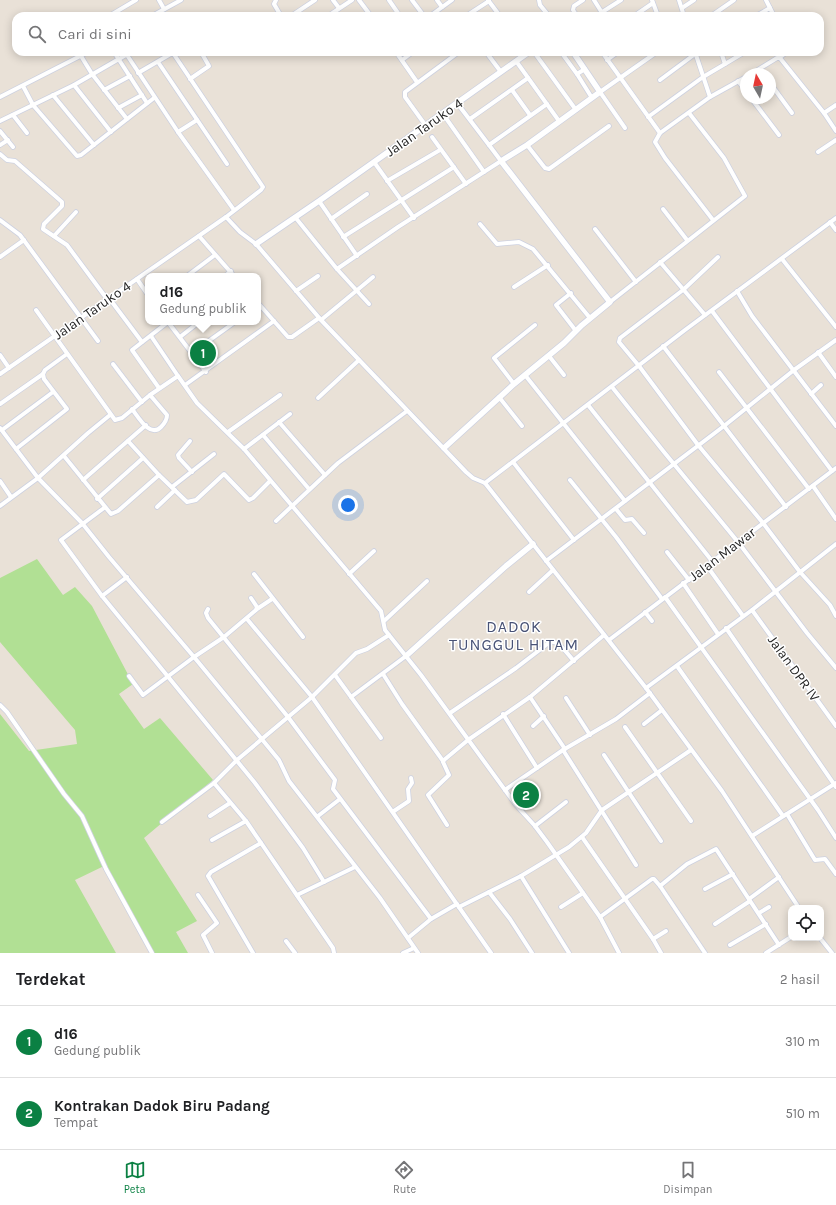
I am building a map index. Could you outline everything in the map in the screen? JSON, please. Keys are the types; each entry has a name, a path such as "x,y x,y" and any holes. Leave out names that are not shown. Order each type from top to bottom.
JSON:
{"street":[{"path":"116,12 136,0"},
{"path":"158,0 164,9"},
{"path":"159,12 181,0"},
{"path":"276,0 274,4 279,12"},
{"path":"297,12 315,0"},
{"path":"333,0 339,8"},
{"path":"334,12 352,0"},
{"path":"359,0 367,12"},
{"path":"389,0 397,12"},
{"path":"412,0 421,12"},
{"path":"437,0 442,7"},
{"path":"435,12 452,0"},
{"path":"472,12 488,0 497,12"},
{"path":"538,0 546,12"},
{"path":"574,12 573,10 574,6 583,0"},
{"path":"594,0 602,12"},
{"path":"606,12 621,0"},
{"path":"679,0 683,12"},
{"path":"682,8 694,0"},
{"path":"717,12 734,0"},
{"path":"766,0 772,12"},
{"path":"639,12 653,2 657,12"},
{"path":"763,12 770,8"},
{"path":"0,97 81,56 92,74 127,119"},
{"path":"116,56 147,103"},
{"path":"0,121 74,85 122,56"},
{"path":"128,56 154,98 234,210"},
{"path":"138,73 169,56"},
{"path":"176,56 190,79 209,66 203,56"},
{"path":"399,56 416,82"},
{"path":"402,60 408,56"},
{"path":"426,126 404,96 405,92 416,82 453,56"},
{"path":"489,56 501,72"},
{"name":"Jalan Taruko 4","path":"256,244 426,126 523,56"},
{"path":"537,56 576,110"},
{"path":"564,56 592,98"},
{"path":"576,56 624,128"},
{"path":"604,56 660,133"},
{"path":"607,60 612,56"},
{"path":"337,269 527,145 651,56"},
{"path":"660,80 691,56"},
{"path":"696,56 710,97"},
{"path":"722,56 724,64"},
{"path":"648,117 703,77 738,56"},
{"path":"762,68 782,56"},
{"path":"779,58 824,113 836,131"},
{"path":"516,61 559,121"},
{"path":"158,62 227,164"},
{"path":"577,74 585,69"},
{"path":"104,90 130,76"},
{"path":"470,119 528,78"},
{"name":"Jalan Taruko 4","path":"0,374 226,217 261,190 262,186 190,79"},
{"path":"713,220 656,145 655,139 660,133 710,97 738,81 740,84"},
{"path":"74,85 111,132"},
{"path":"23,86 33,105 75,155 81,155 154,98"},
{"path":"512,90 530,115"},
{"path":"776,91 792,113"},
{"path":"53,95 94,145"},
{"path":"118,108 142,95"},
{"path":"457,103 610,302"},
{"path":"489,144 547,104"},
{"path":"756,104 780,135"},
{"path":"824,113 836,105"},
{"path":"444,448 499,397 549,356 590,318 745,195 724,158 689,113"},
{"path":"443,114 484,172"},
{"path":"13,115 27,133"},
{"path":"178,132 198,120"},
{"path":"527,145 548,169 609,126"},
{"path":"0,131 13,147"},
{"path":"432,137 466,184"},
{"path":"0,145 8,140"},
{"path":"818,152 836,140"},
{"path":"387,181 440,150"},
{"path":"0,154 7,160 16,162 62,202 62,206 43,226 44,230 71,250 142,342"},
{"path":"374,162 414,218"},
{"path":"343,237 454,167"},
{"path":"331,219 367,194"},
{"path":"319,201 357,256"},
{"path":"663,209 687,240"},
{"path":"54,236 76,212"},
{"path":"226,217 240,232 256,244 320,319 407,412 466,472 473,478 484,483 650,693 752,836 798,905"},
{"path":"295,217 337,269 369,304"},
{"path":"484,483 612,387 663,346 836,218"},
{"path":"0,220 14,229 24,240 82,316 98,341"},
{"path":"830,222 836,230"},
{"path":"480,224 497,244 502,245 516,242 524,244 537,252 590,318"},
{"path":"595,229 636,282"},
{"path":"199,236 231,272"},
{"path":"0,258 24,240"},
{"path":"191,273 215,255"},
{"path":"718,258 683,290 620,338 619,342 639,366 698,445 763,524 800,572 830,605 836,616"},
{"path":"782,259 836,327"},
{"path":"660,262 705,315"},
{"path":"514,287 548,265"},
{"path":"296,291 318,276"},
{"path":"261,307 287,337 292,337 320,319 373,277"},
{"path":"136,279 145,291"},
{"path":"737,291 752,316 836,426"},
{"path":"570,293 556,305 576,331"},
{"path":"36,310 114,420 118,420 159,388 178,376"},
{"path":"712,311 770,389 834,470"},
{"path":"185,386 274,321"},
{"path":"159,388 132,350 164,325"},
{"path":"170,325 206,372"},
{"path":"180,337 195,325"},
{"path":"192,353 231,325"},
{"path":"514,384 494,358 535,325"},
{"path":"151,336 197,402 244,449 381,611 384,627 389,635 450,713 468,740 523,814 535,826 600,917 619,952 613,953"},
{"path":"546,561 724,426 794,370 836,340"},
{"path":"663,346 786,507"},
{"path":"818,352 836,377"},
{"path":"0,404 43,374 45,370 67,354"},
{"path":"0,355 9,368"},
{"path":"549,356 564,376"},
{"path":"318,398 359,360"},
{"path":"113,364 142,402"},
{"path":"719,372 836,519"},
{"path":"16,449 68,409 53,392 44,379 43,374"},
{"path":"525,375 625,501"},
{"path":"811,394 821,385"},
{"path":"612,387 738,542 836,668"},
{"path":"53,392 1,429 38,478 82,523 279,760 290,782 318,816 418,953"},
{"path":"132,409 152,431 157,431 166,421 167,417 166,412 150,395"},
{"path":"228,432 280,395"},
{"path":"499,397 522,426"},
{"path":"588,405 712,561"},
{"path":"276,521 347,456 407,412"},
{"path":"244,449 290,414"},
{"path":"0,506 38,478 110,415"},
{"path":"279,422 325,475"},
{"path":"83,480 146,425"},
{"path":"263,435 310,490"},
{"path":"128,441 186,502 192,502 225,474 247,499 250,500 270,481"},
{"path":"190,441 178,455 192,472"},
{"path":"157,507 174,488 214,454"},
{"path":"64,456 110,514 114,514 159,475"},
{"path":"97,499 143,458"},
{"path":"513,462 574,540"},
{"name":"Jalan Mawar","path":"609,640 834,470"},
{"path":"570,480 701,647 836,838"},
{"path":"0,481 11,497"},
{"path":"104,508 62,538 61,542 102,596 237,760 303,848 324,882"},
{"path":"616,509 625,520 632,518 644,533"},
{"path":"351,697 406,656 506,566 533,544"},
{"path":"646,688 776,592 834,545 836,551"},
{"path":"349,574 374,551"},
{"path":"667,552 689,580"},
{"path":"707,566 743,616"},
{"path":"529,592 553,570"},
{"path":"254,574 272,599 290,618 303,636"},
{"path":"102,596 127,577"},
{"path":"384,621 427,581"},
{"path":"683,583 718,634"},
{"path":"250,598 257,609"},
{"path":"129,676 142,695 169,678 194,657 224,637 257,609 272,599"},
{"path":"208,609 207,616 288,717 335,780 333,787 340,799 431,919"},
{"name":"Jalan DPR IV","path":"752,610 836,726"},
{"path":"645,612 652,621"},
{"path":"247,619 312,697 394,811 491,953"},
{"path":"726,628 836,785 752,836"},
{"path":"162,822 214,783 237,760 312,697 356,653 368,649 389,635"},
{"path":"443,761 503,714 530,697 604,635"},
{"path":"450,713 516,668 550,642 558,644 574,661"},
{"path":"677,666 785,815 815,860 825,859 836,874"},
{"path":"383,674 402,704 443,761 449,775 428,795 447,825"},
{"path":"335,675 381,738"},
{"path":"505,790 564,750 616,718 650,693"},
{"path":"530,697 544,716 636,865"},
{"path":"566,698 590,735"},
{"path":"0,705 7,712 64,794 82,816 106,869 152,953"},
{"path":"644,724 662,710"},
{"path":"503,714 537,768"},
{"path":"533,726 544,716"},
{"path":"625,727 691,821"},
{"path":"408,938 431,919 521,876 556,855 582,837 593,825 602,810 691,750"},
{"path":"604,755 661,840"},
{"path":"394,811 409,801 408,790 412,784 411,778"},
{"path":"214,783 246,821 333,948 334,953"},
{"path":"318,816 340,799"},
{"path":"535,826 566,802"},
{"path":"210,816 230,803"},
{"path":"212,840 246,821"},
{"path":"582,837 653,939 661,953"},
{"path":"253,953 208,876 210,872 261,843"},
{"path":"660,886 687,864 715,849 719,852 779,945"},
{"path":"297,895 355,866"},
{"path":"564,877 569,874"},
{"path":"705,889 733,874"},
{"path":"521,876 569,953"},
{"path":"715,924 750,900 779,877"},
{"path":"600,917 652,878 660,886 705,953"},
{"path":"489,892 510,919 532,953"},
{"path":"561,907 583,893"},
{"path":"198,895 217,923 203,935 212,953"},
{"path":"759,913 769,906"},
{"path":"730,945 766,924"},
{"path":"653,939 666,931"},
{"path":"766,953 788,939"},
{"path":"286,940 295,953"},
{"path":"822,941 832,953"},
{"path":"403,953 414,948"}],"green space":[{"path":"37,559 63,595 75,587 92,606 133,684 119,694 144,729 160,718 213,780 144,838 197,921 176,932 188,953 152,953 104,866 75,880 116,953 0,953 0,714 29,751 77,744 75,730 0,642 0,578"}],"place":[{"name":"d16","path":"203,353"},
{"name":"Kontrakan Dadok Biru Padang","path":"526,795"}],"district":[{"name":"DADOK TUNGGUL HITAM","path":"514,635"}]}
